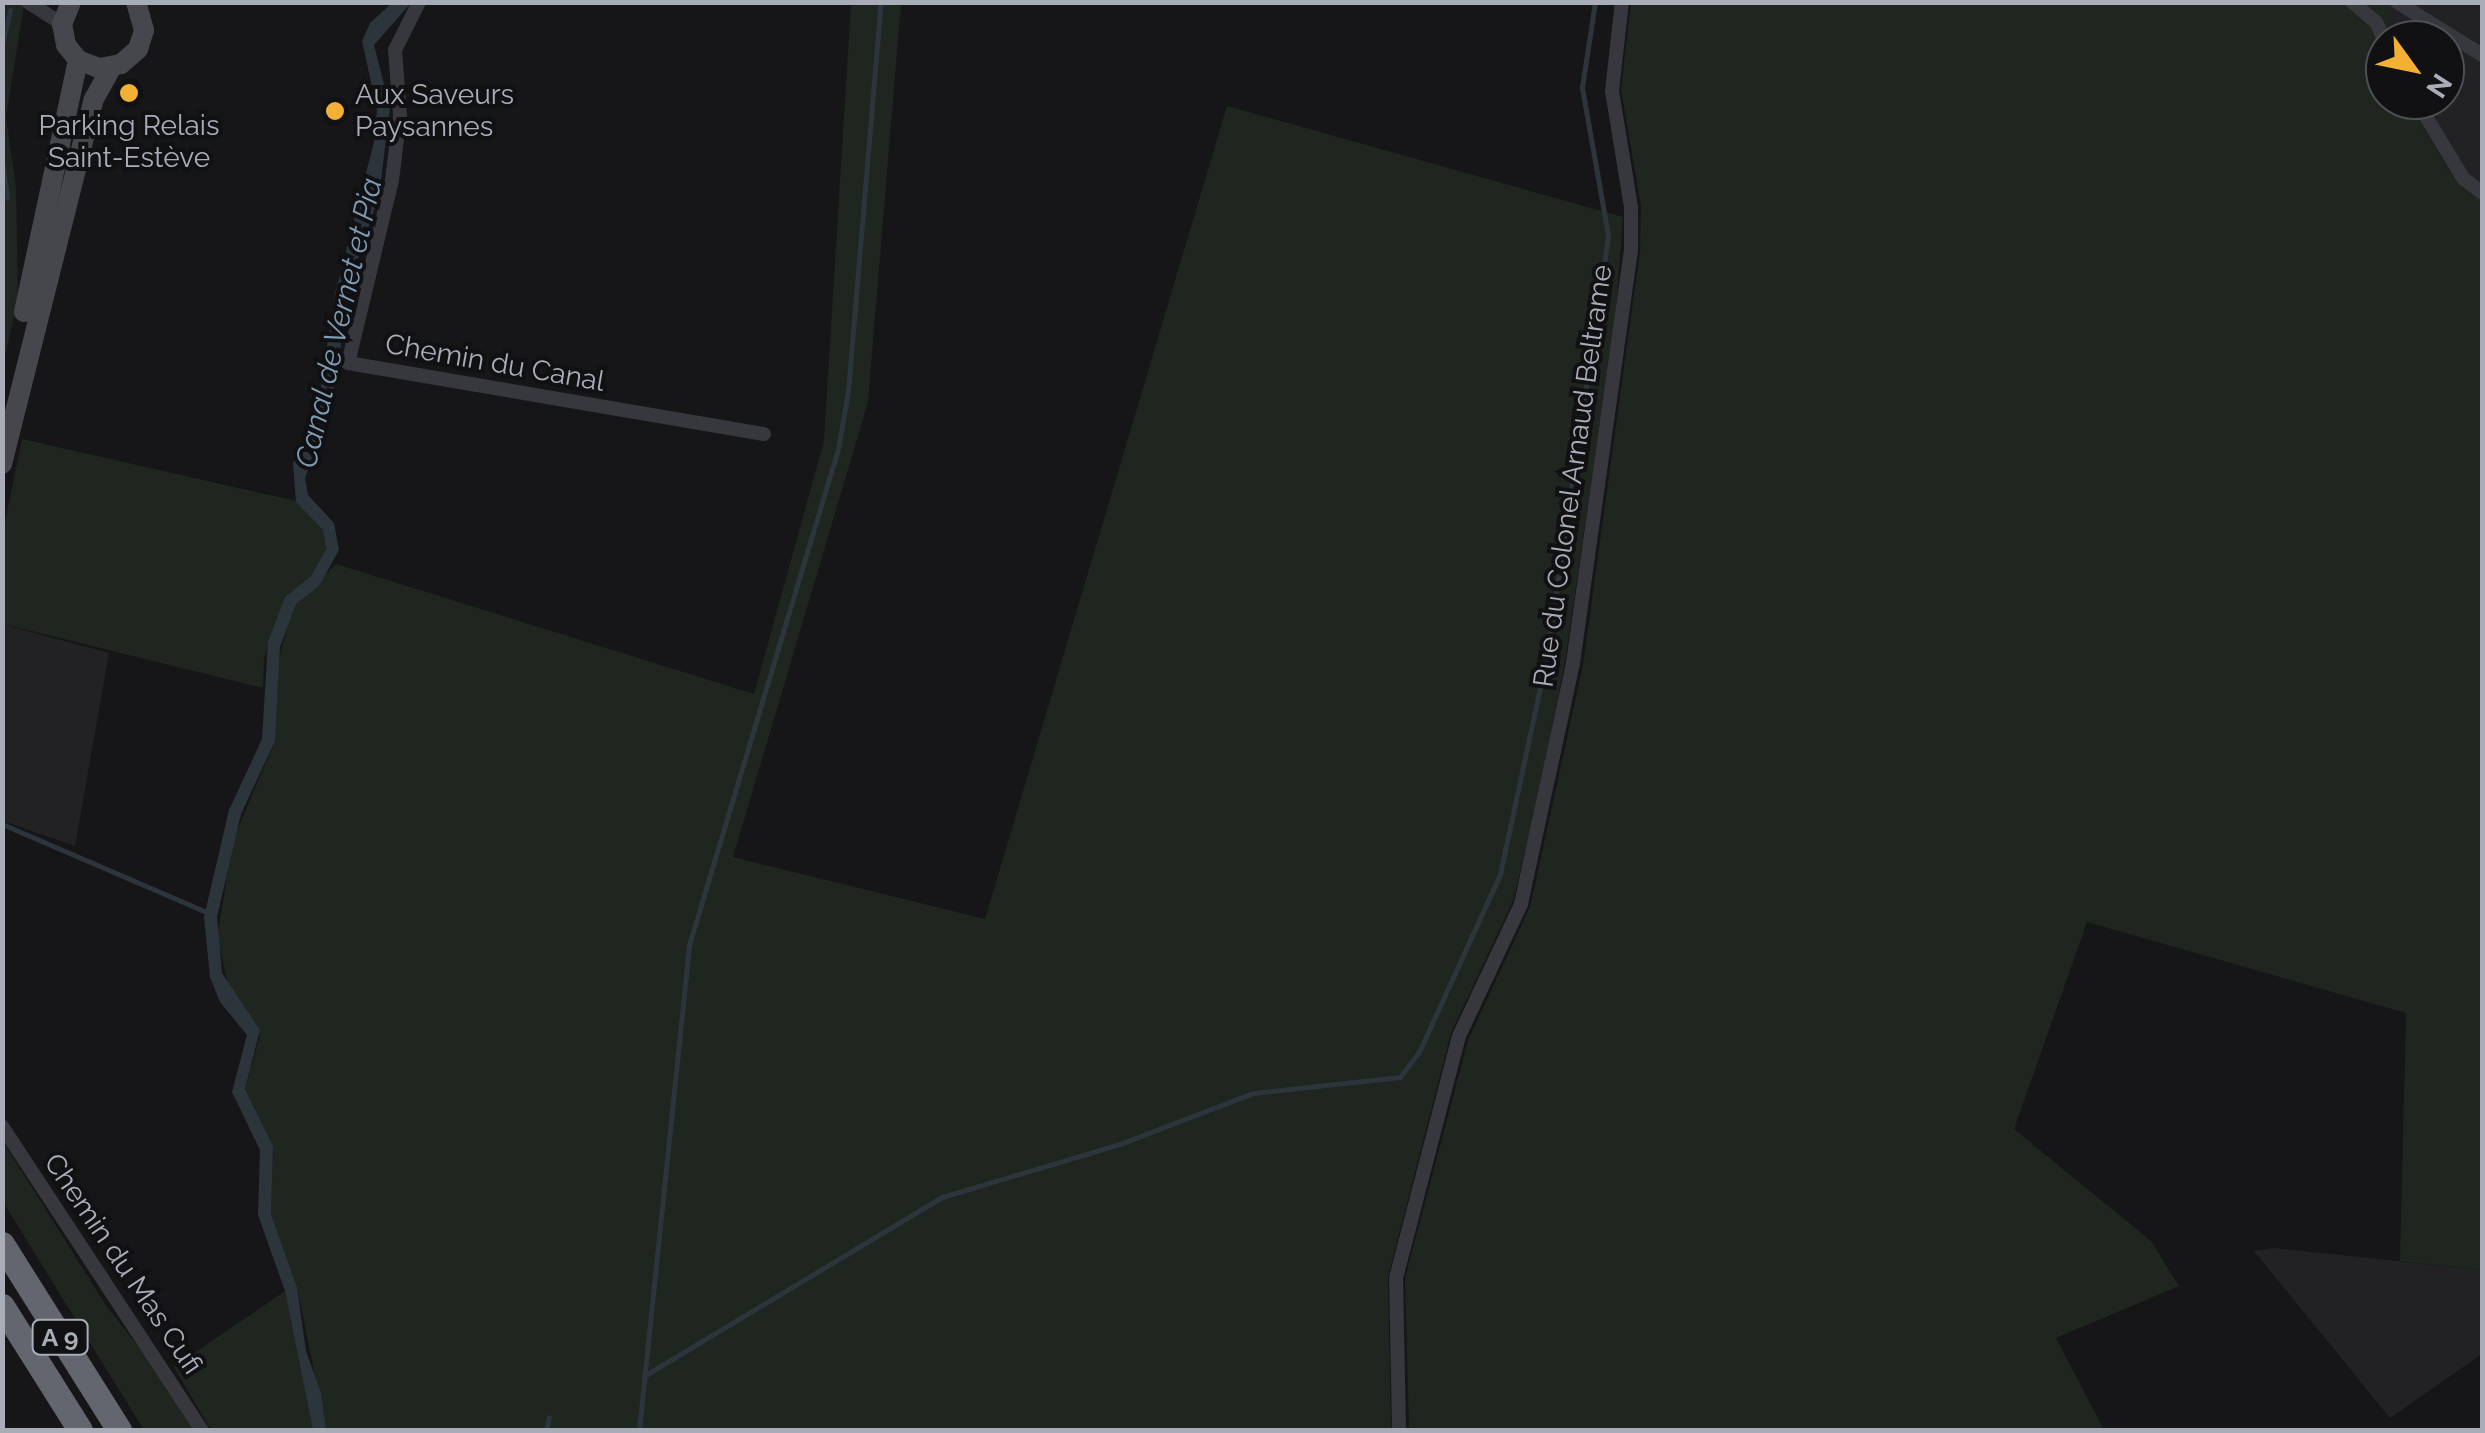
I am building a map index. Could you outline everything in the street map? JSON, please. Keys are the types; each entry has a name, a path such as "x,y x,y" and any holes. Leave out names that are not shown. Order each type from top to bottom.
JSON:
{"highway":[{"name":"A 9","path":"2,1244 118,1430"},
{"name":"A 9","path":"2,1306 80,1430"}],"main road":[{"path":"2,412 78,60 62,24 71,2"},
{"path":"2,464 94,99 111,68 138,50 145,8"},
{"path":"78,60 111,68"}],"street":[{"path":"28,2 62,24"},
{"name":"Chemin du Canal","path":"419,2 395,50 398,142 348,363 764,434"},
{"name":"Rue du Colonel Arnaud Beltrame","path":"1399,1430 1396,1278 1459,1036 1521,904 1566,702 1625,312 1631,207 1612,91 1622,2"},
{"path":"2352,2 2374,20"},
{"path":"2397,2 2482,55"},
{"path":"2428,120 2463,178 2482,194"},
{"name":"Chemin du Mas Cufi","path":"2,1126 202,1430"}],"shaded area":[{"path":"2378,2 2394,13 2390,20 2365,20 2365,120 2418,120 2450,172 2482,202 2482,1270 2400,1261 2406,1013 2087,922 2014,1129 2151,1241 2179,1286 2056,1338 2104,1430 1409,1430 1405,1278 1468,1040 1530,907 1583,665 1640,251 1641,206 1621,90 1631,3"},
{"path":"2,3 24,5 6,117 16,188 18,299 3,365"},
{"path":"851,3 901,3 868,402 733,857 985,919 1227,106 1623,217 1616,311 1565,662 1534,816 1513,901 1451,1033 1388,1277 1391,1430 326,1430 297,1287 271,1214 273,1146 245,1089 260,1035 231,995 217,938 233,840 275,741 274,678 289,621 296,604 336,564 754,694 824,441"},
{"path":"2378,3 2482,3 2482,202 2450,172 2418,120 2465,120 2465,20 2389,20 2393,13"},
{"path":"22,439 296,501 323,530 326,549 311,576 285,597 264,657 263,688 3,624 3,531"},
{"path":"2,624 109,653 75,846 3,821"},
{"path":"2,1140 107,1307 161,1375 193,1430 144,1430 3,1202"},
{"path":"2274,1248 2482,1270 2482,1354 2390,1418 2254,1251"},
{"path":"285,1291 313,1430 211,1430 174,1367"}],"water":[{"name":"Canal de Vernet et Pia","path":"392,3 411,3 374,45 390,108 379,195 352,277 329,416 305,478 308,495 334,523 339,550 319,586 296,604 280,647 275,741 241,814 217,917 222,973 260,1030 245,1089 273,1146 271,1214 297,1287 306,1351 321,1393 326,1430 313,1430 285,1291 258,1215 260,1150 232,1092 247,1035 220,1002 210,977 204,917 229,810 262,739 268,642 285,597 311,576 326,549 323,530 296,502 293,463 317,413 335,294 375,138 377,109 362,41 370,23"}],"waterway":[{"path":"639,1430 689,945 838,449 848,391 881,2"},
{"path":"644,1376 942,1197 1120,1144 1253,1093 1400,1077 1419,1052 1500,874 1547,654 1608,235 1582,87 1595,2"},
{"path":"2,45 10,10"},
{"path":"2,161 7,198"},
{"path":"2,824 209,913"},
{"path":"546,1430 549,1417"}],"place":[{"name":"Parking Relais Saint-Estève","path":"129,93"},
{"name":"Aux Saveurs Paysannes","path":"335,111"}]}
